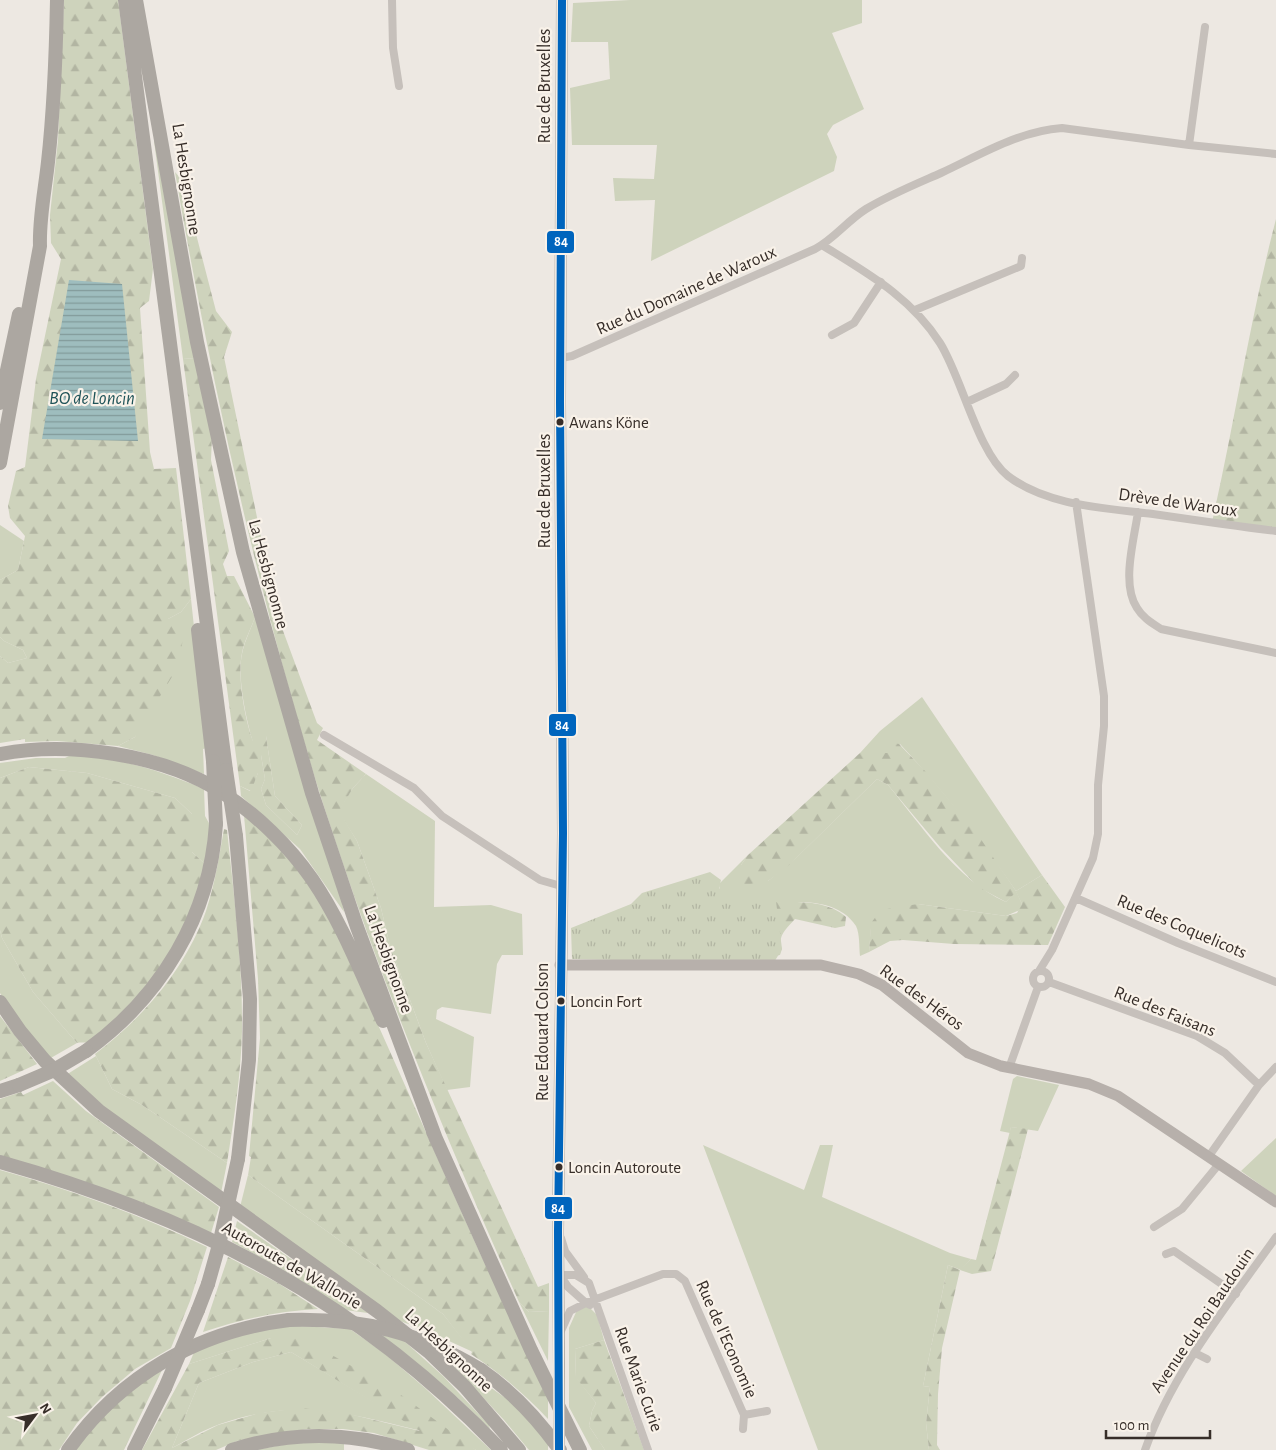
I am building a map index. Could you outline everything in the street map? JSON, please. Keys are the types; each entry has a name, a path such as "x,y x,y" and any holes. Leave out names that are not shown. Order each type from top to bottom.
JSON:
{"highway":[{"path":"0,463 40,246 40,226 52,111 57,0"},
{"path":"124,0 236,836 250,999 249,1069 238,1159 222,1236 198,1310 165,1388 134,1450"},
{"name":"La Hesbignonne","path":"136,0 197,342 246,562 312,794 357,927 436,1139"},
{"path":"0,403 32,246 40,226"},
{"path":"0,1091 20,1085 52,1071 86,1051 104,1038 142,1002 163,975 178,951 191,924 205,886 214,846 216,824 213,761 175,428 178,412"},
{"path":"0,754 40,749 88,750 136,759 182,774 222,792 255,818 297,860 331,910 531,1350 580,1450"},
{"name":"La Hesbignonne","path":"0,1002 20,1031 46,1061 92,1105 136,1139 377,1311 429,1352 465,1387 520,1450"},
{"name":"Autoroute de Wallonie","path":"0,1162 91,1189 138,1206 236,1250 284,1277 373,1335 446,1396 501,1450"},
{"path":"68,1450 96,1414 118,1392 156,1365 210,1338 264,1323 289,1320 356,1322 407,1334 433,1343 481,1370 521,1402 544,1427 560,1450"},
{"path":"232,1450 276,1439 318,1435 370,1440 408,1450"}],"main road":[{"name":"Rue de Bruxelles","path":"562,0 560,358 563,833"},
{"name":"Rue Edouard Colson","path":"560,1450 558,1235 563,833"}],"street":[{"path":"392,0 393,48 400,86"},
{"path":"1189,145 1205,27"},
{"name":"Rue du Domaine de Waroux","path":"560,358 572,356 822,245 864,210 1020,137 1046,129 1062,128 1189,145 1276,154"},
{"path":"822,245 881,282 915,310 940,344 988,452 1006,475 1029,490 1076,502 1104,696 1104,726 1098,785 1098,834 1093,858 1076,898 1052,950 1039,971 1032,978 1034,984 1038,987"},
{"path":"915,310 1020,266 1022,258"},
{"path":"832,335 854,323 881,282"},
{"path":"967,402 1006,384 1015,375"},
{"name":"Drève de Waroux","path":"1076,502 1276,531"},
{"path":"1138,512 1129,580 1130,594 1136,608 1145,618 1161,629 1276,654"},
{"path":"324,735 414,788 442,816 540,880 561,886"},
{"name":"Rue des Coquelicots","path":"1076,898 1178,943 1276,982"},
{"name":"Rue des Héros","path":"560,965 821,965 859,974 888,990 968,1053 1009,1068 1089,1084 1104,1089 1209,1156 1276,1202"},
{"path":"1038,987 1045,986 1049,982 1047,974 1039,971"},
{"name":"Rue des Faisans","path":"1049,982 1197,1036 1225,1053 1258,1085"},
{"path":"1009,1068 1038,987"},
{"path":"1209,1156 1258,1085 1276,1067"},
{"path":"1154,1226 1182,1209 1219,1164"},
{"name":"Rue Marie Curie","path":"558,1235 565,1250 589,1283 596,1298 601,1318 648,1450"},
{"name":"Avenue du Roi Baudouin","path":"1146,1450 1166,1398 1194,1353 1276,1237"},
{"path":"1166,1254 1174,1251 1236,1294"},
{"path":"559,1274 576,1275 589,1283"},
{"path":"559,1274 568,1287 601,1318"},
{"name":"Rue de l'Economie","path":"560,1333 570,1311 596,1298 662,1274 676,1274 685,1281 744,1415 743,1429"},
{"path":"1194,1353 1207,1359"},
{"name":"Rue de l'Economie","path":"744,1415 767,1411"}],"green space":[{"path":"64,0 118,0 153,269 149,301 140,308 150,452 154,469 176,468 191,599 181,612 168,619 183,639 178,667 135,737 118,746 57,741 25,742 25,739 0,743 0,656 8,663 27,658 23,650 4,641 0,637 0,580 18,570 25,536 10,518 8,506 16,471 25,467 36,379 61,259 51,243 50,215 58,140"},
{"path":"630,0 862,0 862,23 832,33 864,109 833,125 827,134 837,157 834,171 651,261 655,200 615,201 613,178 654,179 657,145 572,145 570,88 610,79 608,42 571,42 573,3"},
{"path":"154,141 157,141 195,358 183,359"},
{"path":"175,172 182,180 216,311 232,332 224,357 266,561 282,628 317,723 323,728 317,740 366,774 353,788 339,811 357,841 381,908 390,946 426,1043 538,1287 549,1283 549,1311 529,1312 519,1302 462,1172 383,975 314,775 272,626 235,475 203,324"},
{"path":"1276,219 1276,530 1212,522 1258,294"},
{"path":"195,358 212,437 211,460 229,551 223,564 227,576 234,576 255,617 244,644 240,674 247,721 253,741 259,735 266,736 275,796 302,825 297,835 266,805 261,789 265,779 261,755 258,755 258,773 251,791 240,786 183,359"},
{"path":"0,525 24,541 18,570 0,580"},
{"path":"191,599 207,748 203,749 204,774 153,755 118,746 135,737 168,619 181,612"},
{"path":"255,617 340,893 344,912 300,849 241,796 240,786 250,791 258,773 258,755 261,755 265,779 261,789 266,805 297,835 302,825 275,796 266,736 253,742 245,710 241,686 241,663 244,645"},
{"path":"0,637 4,641 23,650 27,658 8,663 0,656"},
{"path":"922,697 1042,875 1016,891 961,815 900,744 894,753 860,753 880,731"},
{"path":"890,742 899,744 926,772 978,835 1016,891 1042,875 1065,907 1048,945 954,944 903,940 890,941 869,952 871,923 881,910 918,904 1006,916 1017,913 1022,904 1016,892 1006,902 978,887 940,847 888,785 877,779 786,868 768,881 745,885 740,882 741,865 748,855 860,753 894,753"},
{"path":"73,754 140,766 204,789 205,816 210,825 205,864 192,852 192,814 175,798 87,773 29,767 0,778 0,763 36,758 65,758"},
{"path":"29,767 87,773 175,798 192,814 192,852 205,864 184,925 163,962 138,996 123,1012 101,1033 87,1042 77,1043 33,992 2,938 0,930 0,778"},
{"path":"366,774 435,821 434,907 491,905 522,914 523,955 502,955 497,964 491,1014 442,1007 437,1010 436,1019 474,1037 470,1087 447,1090 426,1043 390,946 381,908 357,841 338,811 353,788"},
{"path":"877,779 888,785 941,851 971,880 1006,902 1016,891 1022,904 1020,910 1006,916 918,904 871,928 869,952 860,956 859,937 856,926 846,915 833,908 804,902 742,906 730,901 721,892 719,884 748,855 741,865 768,881 796,858"},
{"path":"244,815 266,833 314,888 333,924 479,1251 548,1397 548,1419 512,1384 471,1354 472,1352 443,1314 248,1175 260,1038 258,979"},
{"path":"224,829 227,830 235,905 242,1006 239,1080 227,1163 142,1105 112,1089 95,1054 113,1040 146,1008 175,972 187,952 206,911"},
{"path":"710,872 721,880 719,888 737,903 776,901 782,949 773,964 572,959 571,928 631,904 642,893"},
{"path":"766,902 797,902 828,907 846,917 845,926 835,928 795,919 782,936 780,955 751,959"},
{"path":"0,930 2,938 33,992 77,1043 49,1059 13,1014 0,993"},
{"path":"0,1016 37,1064 0,1081"},
{"path":"96,1056 112,1089 142,1105 227,1163 221,1193 139,1136 66,1075"},
{"path":"1017,1076 1059,1085 1038,1131 1011,1127 1010,1133 1000,1131 1013,1079"},
{"path":"53,1081 86,1111 219,1207 211,1233 113,1192 0,1156 0,1099 21,1092 23,1095"},
{"path":"1011,1127 1028,1129 991,1271 972,1274 960,1270 971,1259 976,1260"},
{"path":"1276,1138 1276,1196 1241,1171"},
{"path":"703,1145 804,1190 820,1145 833,1145 822,1197 950,1253 971,1259 961,1270 948,1265 923,1386 930,1387 926,1423 929,1450 818,1450"},
{"path":"0,1170 105,1204 157,1224 207,1247 190,1301 171,1348 135,1369 102,1397 77,1423 59,1450 0,1450"},
{"path":"248,1175 443,1314 473,1352 400,1321 240,1207"},
{"path":"237,1221 368,1313 345,1310 287,1272 232,1242"},
{"path":"228,1257 278,1283 318,1309 260,1316 203,1332"},
{"path":"948,1265 960,1270 942,1348 938,1394 937,1445 940,1450 929,1450 926,1423 930,1387 923,1386"},
{"path":"519,1302 529,1312 549,1311 548,1361"},
{"path":"589,1307 597,1315 604,1340 575,1349 576,1377 596,1403 589,1426 605,1450 592,1450 569,1407 569,1328 577,1310"},
{"path":"284,1325 350,1329 384,1353 425,1388 491,1450 476,1450 271,1338 189,1364 195,1350 230,1337"},
{"path":"292,1333 393,1389 476,1450 429,1450 374,1433 343,1429 307,1429 237,1441 216,1450 142,1450 189,1364","holes":["291,1352 420,1431 345,1413 301,1408 259,1413 218,1425 172,1448 199,1383 253,1362"]},
{"path":"382,1335 403,1340 443,1376 489,1425 490,1429 458,1398"},
{"path":"604,1340 644,1450 605,1450 589,1426 596,1403 576,1378 575,1349"},
{"path":"291,1352 422,1431 345,1414 298,1410 247,1416 220,1424 172,1448 199,1383 253,1362"},
{"path":"455,1362 504,1397 506,1396 548,1438 548,1450 529,1450 452,1364"},
{"path":"164,1366 124,1450 74,1450 105,1412"},
{"path":"315,1442 344,1443 344,1450 255,1450 288,1444"}],"water":[{"name":"BO de Loncin","path":"69,280 122,284 138,441 42,439"}],"transit line":[{"name":"84","path":"559,1450 558,1231 563,833 560,402 562,0"}],"place":[{"name":"Awans Köne","path":"560,422"},
{"name":"Loncin Fort","path":"561,1001"},
{"name":"Loncin Autoroute","path":"559,1167"}]}
